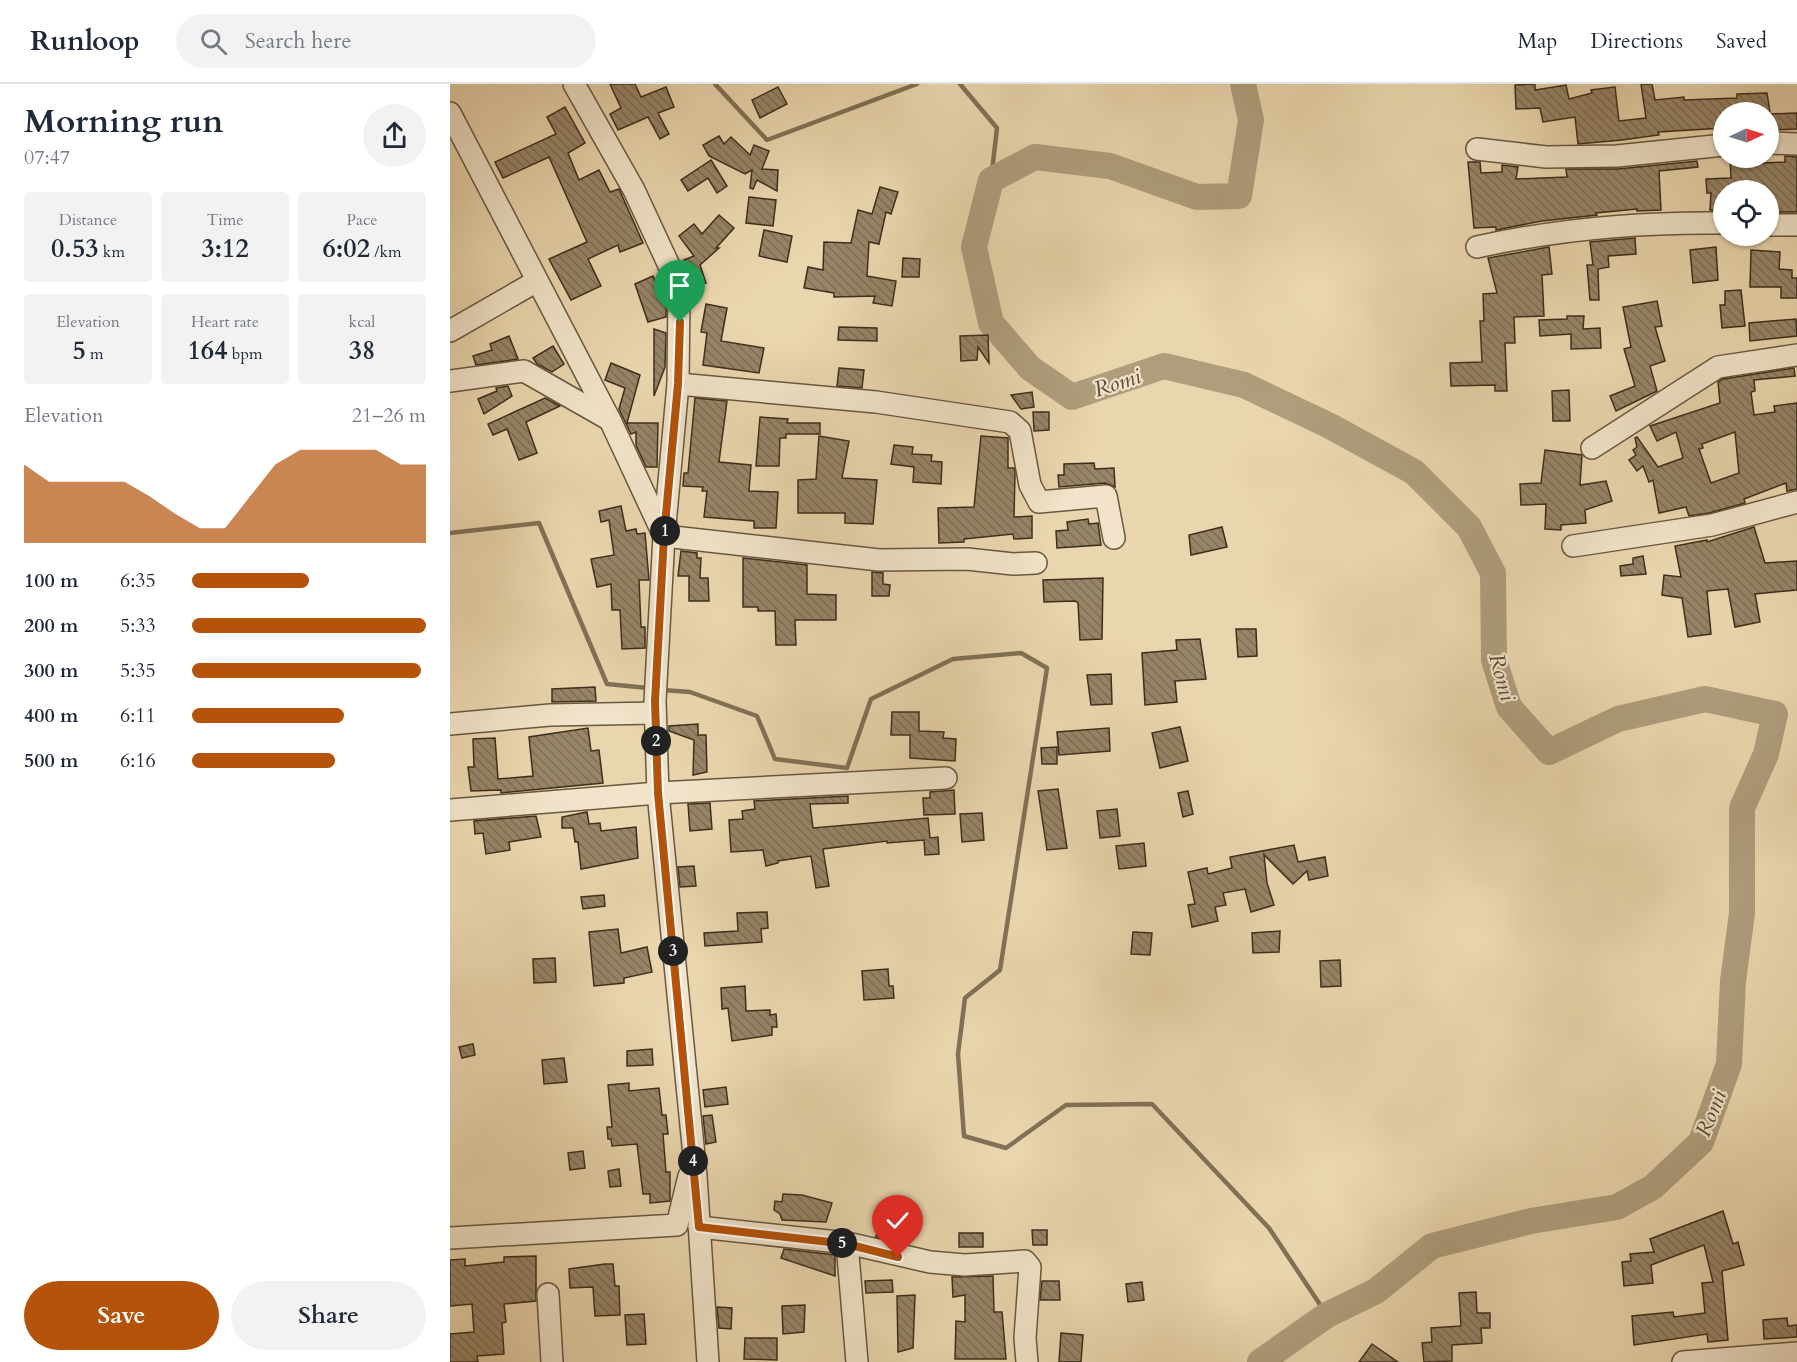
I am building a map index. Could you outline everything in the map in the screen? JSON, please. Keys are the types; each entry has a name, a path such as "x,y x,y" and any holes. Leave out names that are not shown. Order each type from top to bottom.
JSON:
{"street":[{"path":"574,84 634,190 672,272 679,294 678,384 664,536 655,707 658,793 699,1227 708,1362"},
{"path":"450,113 610,420 664,536"},
{"path":"1779,143 1797,144"},
{"path":"1477,149 1546,157 1617,156 1713,146"},
{"path":"1477,247 1530,235 1584,228 1713,224"},
{"path":"1779,225 1797,225"},
{"path":"450,331 537,281"},
{"path":"1592,448 1718,367 1797,355"},
{"path":"450,381 524,371 610,420"},
{"path":"678,384 876,402 1010,422 1020,431 1030,485 1040,502 1106,496 1114,538"},
{"path":"1573,546 1712,525 1797,502"},
{"path":"664,536 879,560 967,559 1013,564 1036,563"},
{"path":"450,724 655,707"},
{"path":"450,810 658,793 946,778"},
{"path":"450,1238 678,1225 693,1160"},
{"path":"699,1227 847,1244 930,1262 965,1265 1025,1262 1030,1268 1025,1338 1027,1362"},
{"path":"847,1244 857,1362"},
{"path":"548,1294 552,1362"},
{"path":"1683,1362 1721,1361 1797,1353"}],"building":[{"path":"610,84 635,84 641,97 666,87 674,107 658,113 669,134 660,139 648,117 618,130 610,114 621,108"},
{"path":"1535,84 1535,90 1566,85 1569,99 1592,93 1591,90 1615,87 1619,121 1646,118 1641,84 1652,84 1655,100 1684,97 1684,100 1737,98 1737,94 1767,93 1768,102 1713,102 1713,129 1658,132 1659,135 1578,144 1575,117 1543,122 1540,108 1516,109 1515,85"},
{"path":"778,87 787,104 760,118 752,100"},
{"path":"565,107 585,143 568,153 579,180 599,170 610,192 619,189 643,243 620,252 618,245 588,259 601,286 571,300 549,259 587,242 549,157 503,178 495,162 556,134 547,117"},
{"path":"1797,113 1797,129 1779,130 1779,114"},
{"path":"719,136 724,144 731,137 750,155 754,145 769,151 762,169 778,170 777,191 757,180 753,189 750,188 752,170 745,174 709,156 703,145"},
{"path":"1785,156 1797,157 1797,212 1779,212 1779,180 1713,180 1713,210 1710,210 1711,193 1707,193 1706,179 1731,178 1730,168 1779,168 1779,162 1785,162"},
{"path":"711,160 727,186 717,193 708,178 688,191 681,180"},
{"path":"1697,161 1698,167 1659,171 1661,210 1637,211 1637,209 1596,213 1597,215 1542,221 1496,230 1496,227 1474,228 1468,162 1480,162 1481,173 1502,172 1502,165 1518,167 1516,179 1567,177 1566,169 1618,169"},
{"path":"880,187 898,192 891,214 886,212 879,244 869,242 867,276 896,281 892,306 873,303 875,296 834,297 834,293 804,288 808,267 823,270 824,242 851,243 858,210 872,214"},
{"path":"749,197 776,200 773,226 746,223"},
{"path":"719,215 734,228 716,248 719,248 700,265 706,283 696,286 684,260 694,256 679,236 694,224 702,234"},
{"path":"764,230 792,236 787,262 759,256"},
{"path":"1635,238 1636,254 1608,256 1609,267 1598,269 1599,300 1590,300 1587,265 1593,265 1590,242"},
{"path":"1549,247 1552,274 1542,275 1544,316 1514,317 1515,343 1505,343 1507,391 1495,391 1495,385 1451,386 1450,363 1482,362 1480,321 1484,321 1483,294 1497,293 1488,258"},
{"path":"1716,247 1718,280 1693,283 1690,250"},
{"path":"1751,250 1780,252 1779,269 1792,270 1792,278 1797,278 1797,298 1781,298 1781,287 1750,287"},
{"path":"903,258 920,259 919,277 902,277"},
{"path":"653,276 662,297 666,297 666,317 648,322 635,284"},
{"path":"1741,290 1745,326 1722,328 1720,305 1725,305 1725,291"},
{"path":"1657,301 1662,326 1655,327 1665,361 1650,366 1657,391 1616,411 1610,396 1635,386 1624,349 1631,347 1623,307"},
{"path":"706,304 727,308 721,341 764,348 759,373 703,365 707,333 701,332"},
{"path":"1567,316 1584,316 1583,329 1600,328 1601,348 1571,349 1571,334 1540,336 1539,320 1567,319"},
{"path":"1796,319 1797,336 1750,341 1749,323"},
{"path":"839,327 877,328 877,341 838,340"},
{"path":"654,329 666,333 665,367 654,396"},
{"path":"988,335 989,363 978,347 977,360 961,361 960,336"},
{"path":"509,336 518,359 476,365 473,356 492,350 490,344"},
{"path":"553,346 564,364 552,372 537,364 533,358"},
{"path":"611,363 640,375 627,423 658,423 657,467 646,467 636,445 636,432 631,434 619,409 625,388 605,380"},
{"path":"839,368 864,370 862,388 837,386"},
{"path":"1794,368 1795,376 1754,380 1755,391 1751,392 1754,415 1775,412 1774,406 1797,403 1797,489 1787,491 1786,483 1744,499 1745,503 1709,513 1689,516 1686,507 1659,513 1653,480 1649,482 1643,466 1637,471 1629,460 1636,455 1633,450 1637,447 1635,438 1637,437 1658,467 1683,458 1676,432 1657,441 1650,426 1720,403 1718,382 1723,379","holes":["1735,432 1739,473 1711,483 1699,449 1703,448 1702,444"]},
{"path":"508,386 512,396 484,414 478,399 497,391 496,388"},
{"path":"1569,390 1570,421 1553,421 1552,391"},
{"path":"1032,392 1034,407 1021,409 1011,395"},
{"path":"545,398 560,406 526,422 537,453 519,460 507,429 493,435 488,424"},
{"path":"695,398 727,401 719,462 751,465 749,491 778,492 776,528 754,528 754,521 704,517 707,491 702,491 703,487 683,486 684,473 688,473"},
{"path":"1033,412 1049,412 1049,430 1034,431"},
{"path":"760,417 788,419 787,423 820,423 820,434 786,434 786,438 780,438 779,466 756,466"},
{"path":"819,436 849,441 842,478 877,480 873,524 845,523 845,513 798,513 798,480 816,479"},
{"path":"981,436 1008,438 1008,468 1014,468 1015,473 1014,517 1032,516 1032,538 1014,539 1013,534 964,539 964,542 939,543 938,508 974,507"},
{"path":"894,445 913,447 912,454 932,455 931,461 942,462 941,484 913,482 914,467 891,464"},
{"path":"1545,450 1582,455 1580,485 1606,481 1612,501 1585,510 1586,523 1561,525 1561,530 1545,529 1546,504 1521,505 1520,484 1541,483"},
{"path":"1094,463 1095,469 1114,468 1115,487 1105,483 1059,487 1058,475 1064,475 1064,464"},
{"path":"621,506 626,531 636,529 637,534 645,533 649,580 639,580 641,627 645,627 645,648 622,649 620,610 612,610 611,584 597,587 591,559 614,555 609,520 601,522 599,511"},
{"path":"1088,519 1089,524 1098,523 1101,545 1057,548 1056,531 1068,530 1067,522"},
{"path":"1222,527 1227,547 1191,555 1189,535"},
{"path":"1754,527 1765,563 1797,561 1797,590 1755,594 1760,622 1735,627 1728,589 1707,591 1711,634 1688,637 1682,598 1662,595 1664,575 1681,577 1675,546 1707,540 1707,542"},
{"path":"681,551 697,553 697,558 701,558 700,578 708,578 709,601 689,601 689,576 678,576"},
{"path":"1643,556 1646,574 1621,576 1620,566 1633,564 1633,558"},
{"path":"743,558 807,565 807,594 836,595 836,620 795,620 796,645 776,645 775,611 758,611 758,607 743,607"},
{"path":"872,572 883,573 883,584 890,585 889,596 872,596"},
{"path":"1103,578 1102,639 1080,640 1078,603 1075,601 1044,602 1043,580"},
{"path":"1236,629 1256,629 1257,656 1238,657"},
{"path":"1200,639 1206,679 1175,681 1177,702 1145,705 1142,653 1177,650 1176,640"},
{"path":"1111,674 1112,704 1091,705 1087,675"},
{"path":"595,687 596,701 552,702 552,689"},
{"path":"892,712 919,712 919,731 944,732 943,738 956,739 955,761 910,758 910,735 891,735"},
{"path":"698,724 698,735 706,735 707,772 693,775 694,740 669,731 669,726"},
{"path":"1180,727 1188,761 1160,768 1152,733"},
{"path":"588,728 591,751 599,750 603,783 501,793 501,790 471,791 468,767 474,767 473,739 495,738 498,779 533,776 529,737"},
{"path":"1109,728 1110,751 1059,755 1057,732"},
{"path":"1057,747 1057,764 1042,764 1041,748"},
{"path":"1058,789 1067,848 1047,850 1038,791"},
{"path":"954,790 955,814 924,815 923,798 930,798 930,792"},
{"path":"1188,791 1193,814 1183,817 1178,793"},
{"path":"848,796 848,803 810,804 813,828 928,818 930,838 938,837 939,854 925,855 924,840 887,843 887,841 823,849 829,886 816,888 811,856 778,861 778,863 766,866 763,850 731,852 729,820 743,819 742,811 755,809 754,801"},
{"path":"710,803 712,829 690,831 688,804"},
{"path":"1117,809 1120,836 1100,838 1097,811"},
{"path":"587,812 589,824 600,823 601,831 636,827 638,858 581,869 578,842 575,842 573,828 562,828 562,817"},
{"path":"982,813 984,840 962,842 960,814"},
{"path":"536,816 541,837 509,842 510,850 486,854 483,833 475,834 474,821"},
{"path":"1144,843 1146,866 1119,869 1116,846"},
{"path":"1294,845 1298,862 1325,857 1328,876 1309,880 1307,871 1293,884 1264,855 1267,883 1274,905 1251,912 1245,889 1223,893 1226,905 1215,907 1218,921 1192,927 1188,905 1195,904 1188,872 1207,868 1208,874 1232,868 1230,857"},
{"path":"694,866 696,886 680,887 678,867"},
{"path":"604,895 605,906 583,909 581,897"},
{"path":"767,912 768,928 761,929 762,942 705,946 704,933 738,931 737,913"},
{"path":"618,929 621,953 647,947 652,972 624,978 624,983 594,986 589,932"},
{"path":"1280,931 1279,952 1253,953 1252,933"},
{"path":"1133,932 1152,933 1150,955 1131,954"},
{"path":"555,958 556,982 534,983 533,959"},
{"path":"1340,960 1341,986 1321,987 1320,961"},
{"path":"888,969 889,986 893,986 894,998 864,1000 862,971"},
{"path":"745,986 746,1011 770,1010 770,1015 776,1014 777,1027 772,1027 772,1035 732,1041 728,1008 722,1009 721,988"},
{"path":"473,1044 475,1055 462,1058 459,1047"},
{"path":"652,1049 653,1065 627,1066 627,1051"},
{"path":"564,1058 567,1082 544,1084 542,1060"},
{"path":"629,1083 629,1091 659,1088 662,1115 666,1115 668,1134 663,1134 666,1172 670,1172 670,1201 650,1203 650,1194 643,1194 637,1144 612,1146 611,1139 608,1139 607,1127 612,1127 608,1085"},
{"path":"726,1087 728,1104 705,1107 703,1090"},
{"path":"712,1115 716,1142 706,1144 703,1116"},
{"path":"583,1151 585,1168 570,1170 568,1153"},
{"path":"619,1169 621,1186 610,1187 608,1171"},
{"path":"783,1194 802,1195 832,1203 826,1222 782,1220 780,1214 774,1210 775,1201 782,1202"},
{"path":"881,1211 897,1214 898,1211 913,1216 905,1238 889,1232 888,1239 876,1237"},
{"path":"1723,1211 1733,1244 1738,1242 1744,1265 1722,1271 1728,1340 1708,1342 1707,1334 1634,1345 1632,1316 1673,1312 1674,1317 1705,1313 1702,1283 1713,1282 1704,1245 1651,1265 1653,1283 1624,1286 1622,1262 1631,1261 1630,1254 1654,1252 1650,1239"},
{"path":"1032,1230 1047,1230 1047,1245 1033,1245"},
{"path":"959,1233 983,1233 983,1247 959,1247"},
{"path":"784,1249 835,1255 835,1276 781,1258"},
{"path":"536,1256 536,1301 504,1304 506,1322 502,1323 504,1354 477,1356 478,1362 450,1362 450,1334 474,1332 472,1304 450,1306 450,1260 465,1259 465,1266 504,1262 504,1257"},
{"path":"613,1264 615,1286 619,1286 620,1315 595,1316 593,1287 570,1288 569,1269"},
{"path":"993,1276 994,1312 1002,1312 1006,1359 955,1359 956,1321 965,1322 965,1295 953,1297 952,1277"},
{"path":"892,1280 893,1292 866,1293 865,1281"},
{"path":"1042,1281 1059,1281 1060,1300 1040,1300"},
{"path":"1142,1282 1144,1300 1128,1302 1126,1284"},
{"path":"1476,1292 1477,1313 1490,1313 1490,1328 1481,1328 1482,1343 1452,1345 1452,1361 1424,1362 1422,1343 1432,1342 1431,1328 1461,1326 1459,1293"},
{"path":"915,1295 913,1348 898,1352 897,1296"},
{"path":"805,1305 804,1332 783,1334 782,1306"},
{"path":"717,1307 732,1308 731,1329 719,1328"},
{"path":"644,1314 646,1344 627,1345 625,1315"},
{"path":"1787,1318 1788,1326 1797,1325 1797,1337 1764,1339 1763,1320"},
{"path":"1061,1333 1083,1335 1081,1362 1059,1362"},
{"path":"745,1338 777,1338 777,1360 744,1359"},
{"path":"1372,1344 1398,1362 1359,1362"}],"waterway":[{"path":"715,84 767,140 917,84"},
{"path":"960,84 997,128 991,180"},
{"name":"Romi","path":"1243,84 1251,120 1239,196 1197,197 1110,166 1035,157 991,180 974,247 991,323 1030,368 1072,397 1164,366 1244,385 1330,426 1414,472 1469,527 1493,573 1494,660 1509,707 1549,752 1618,719 1705,699 1775,714 1766,754 1742,808 1742,913 1733,981 1729,1064 1701,1142 1653,1187 1617,1207 1531,1221 1432,1246 1376,1291 1327,1315 1260,1362"},
{"path":"450,533 539,523 607,684 648,688"},
{"path":"663,690 690,692 757,716 775,759 847,768 871,699 953,659 1021,653 1047,668 1000,970 965,998 958,1054 964,1136 1006,1148 1066,1105 1152,1104 1269,1228 1327,1315"}],"route":[{"path":"680,322 678,384 664,536 655,701 658,793 696,1176 699,1227 847,1244 898,1257"}]}
